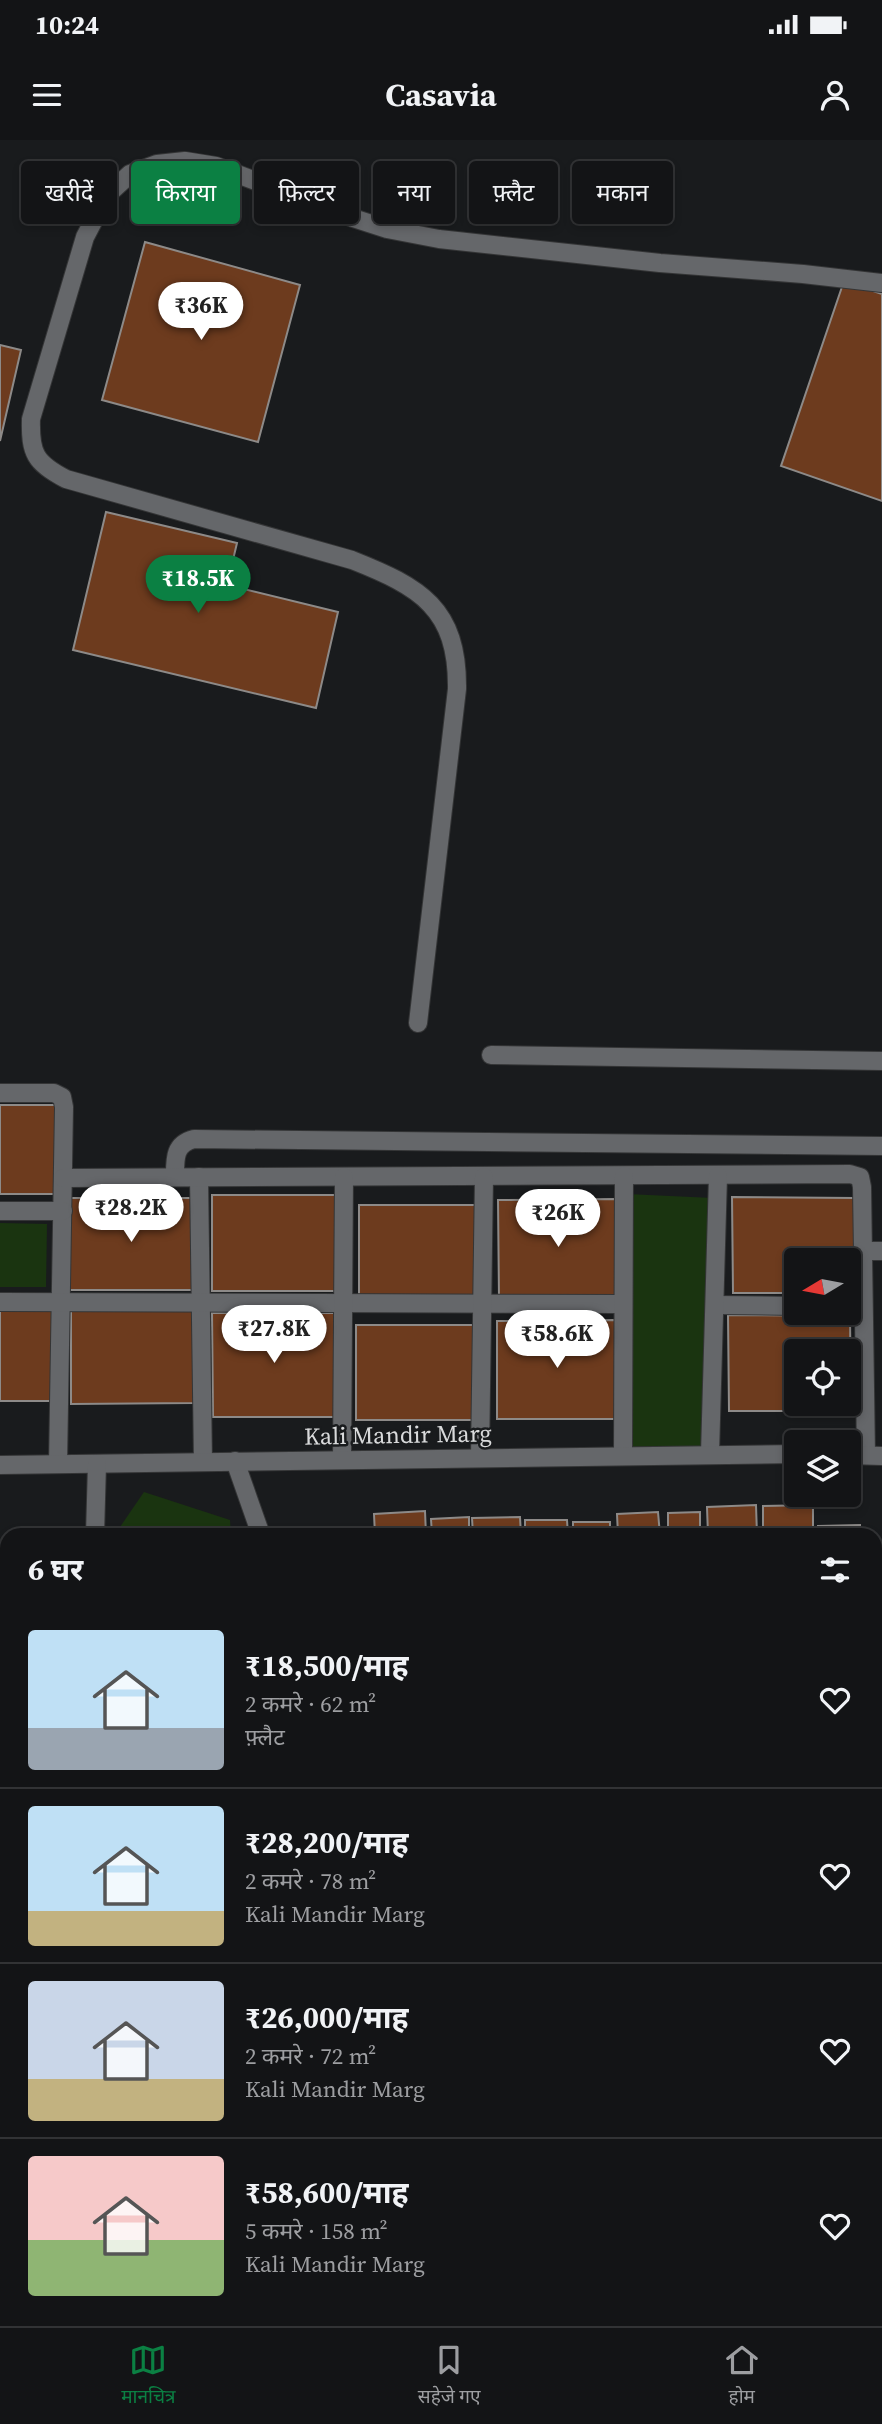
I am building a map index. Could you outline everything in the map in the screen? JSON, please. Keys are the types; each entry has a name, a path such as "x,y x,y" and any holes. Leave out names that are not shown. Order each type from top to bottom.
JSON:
{"street":[{"path":"418,1023 457,689 457,670 446,626 434,606 395,577 352,560 66,479 46,469 35,456 30,440 31,419 85,236 107,195 130,174 157,164 185,161 216,166 364,222 439,239 882,283"},
{"path":"492,1055 882,1061"},
{"path":"0,1093 54,1093 62,1097 63,1211 58,1464"},
{"path":"175,1177 179,1147 194,1139 882,1146"},
{"path":"63,1178 850,1174 860,1177 862,1187 861,1260"},
{"path":"623,1456 624,1176"},
{"path":"710,1454 719,1176"},
{"path":"199,1177 203,1462"},
{"path":"342,1460 344,1177"},
{"path":"480,1458 484,1177"},
{"path":"0,1211 63,1211"},
{"path":"862,1251 882,1251"},
{"path":"0,1302 623,1304"},
{"path":"715,1305 784,1306"},
{"path":"857,1325 866,1455"},
{"name":"Kali Mandir Marg","path":"0,1465 784,1454"},
{"path":"235,1461 259,1528"},
{"path":"96,1528 97,1464"}],"green space":[{"path":"627,1194 713,1198 706,1449 628,1452"},
{"path":"0,1223 47,1224 46,1287 0,1287"},
{"path":"144,1492 230,1520 231,1528 120,1528"}],"building":[{"path":"145,242 300,285 258,442 102,400"},
{"path":"844,281 882,294 882,501 781,466"},
{"path":"0,345 21,350 0,441"},
{"path":"106,512 237,543 227,585 338,612 316,708 73,650"},
{"path":"0,1105 56,1105 56,1194 0,1194"},
{"path":"212,1195 335,1195 335,1291 212,1291"},
{"path":"732,1197 854,1198 854,1248 784,1248 784,1293 733,1293"},
{"path":"67,1198 194,1198 194,1290 68,1290"},
{"path":"617,1199 617,1298 499,1299 498,1200"},
{"path":"359,1205 477,1205 477,1299 359,1300"},
{"path":"55,1308 56,1401 0,1401 0,1309"},
{"path":"71,1311 194,1311 194,1403 71,1404"},
{"path":"212,1313 335,1313 335,1417 213,1417"},
{"path":"728,1315 784,1315 784,1325 850,1325 850,1339 784,1339 784,1411 729,1411"},
{"path":"616,1320 617,1419 497,1419 497,1321"},
{"path":"356,1325 475,1325 475,1420 356,1420"},
{"path":"756,1505 757,1528 708,1528 707,1507"},
{"path":"763,1506 813,1507 813,1528 763,1528"},
{"path":"425,1511 426,1528 375,1528 374,1514"},
{"path":"658,1512 659,1528 618,1528 617,1514"},
{"path":"700,1512 700,1528 668,1528 668,1513"},
{"path":"469,1517 469,1528 432,1528 431,1519"},
{"path":"520,1517 521,1528 473,1528 472,1518"},
{"path":"525,1520 567,1520 568,1528 525,1528"},
{"path":"573,1522 610,1522 610,1528 573,1528"},
{"path":"860,1525 860,1528 818,1528"}]}
